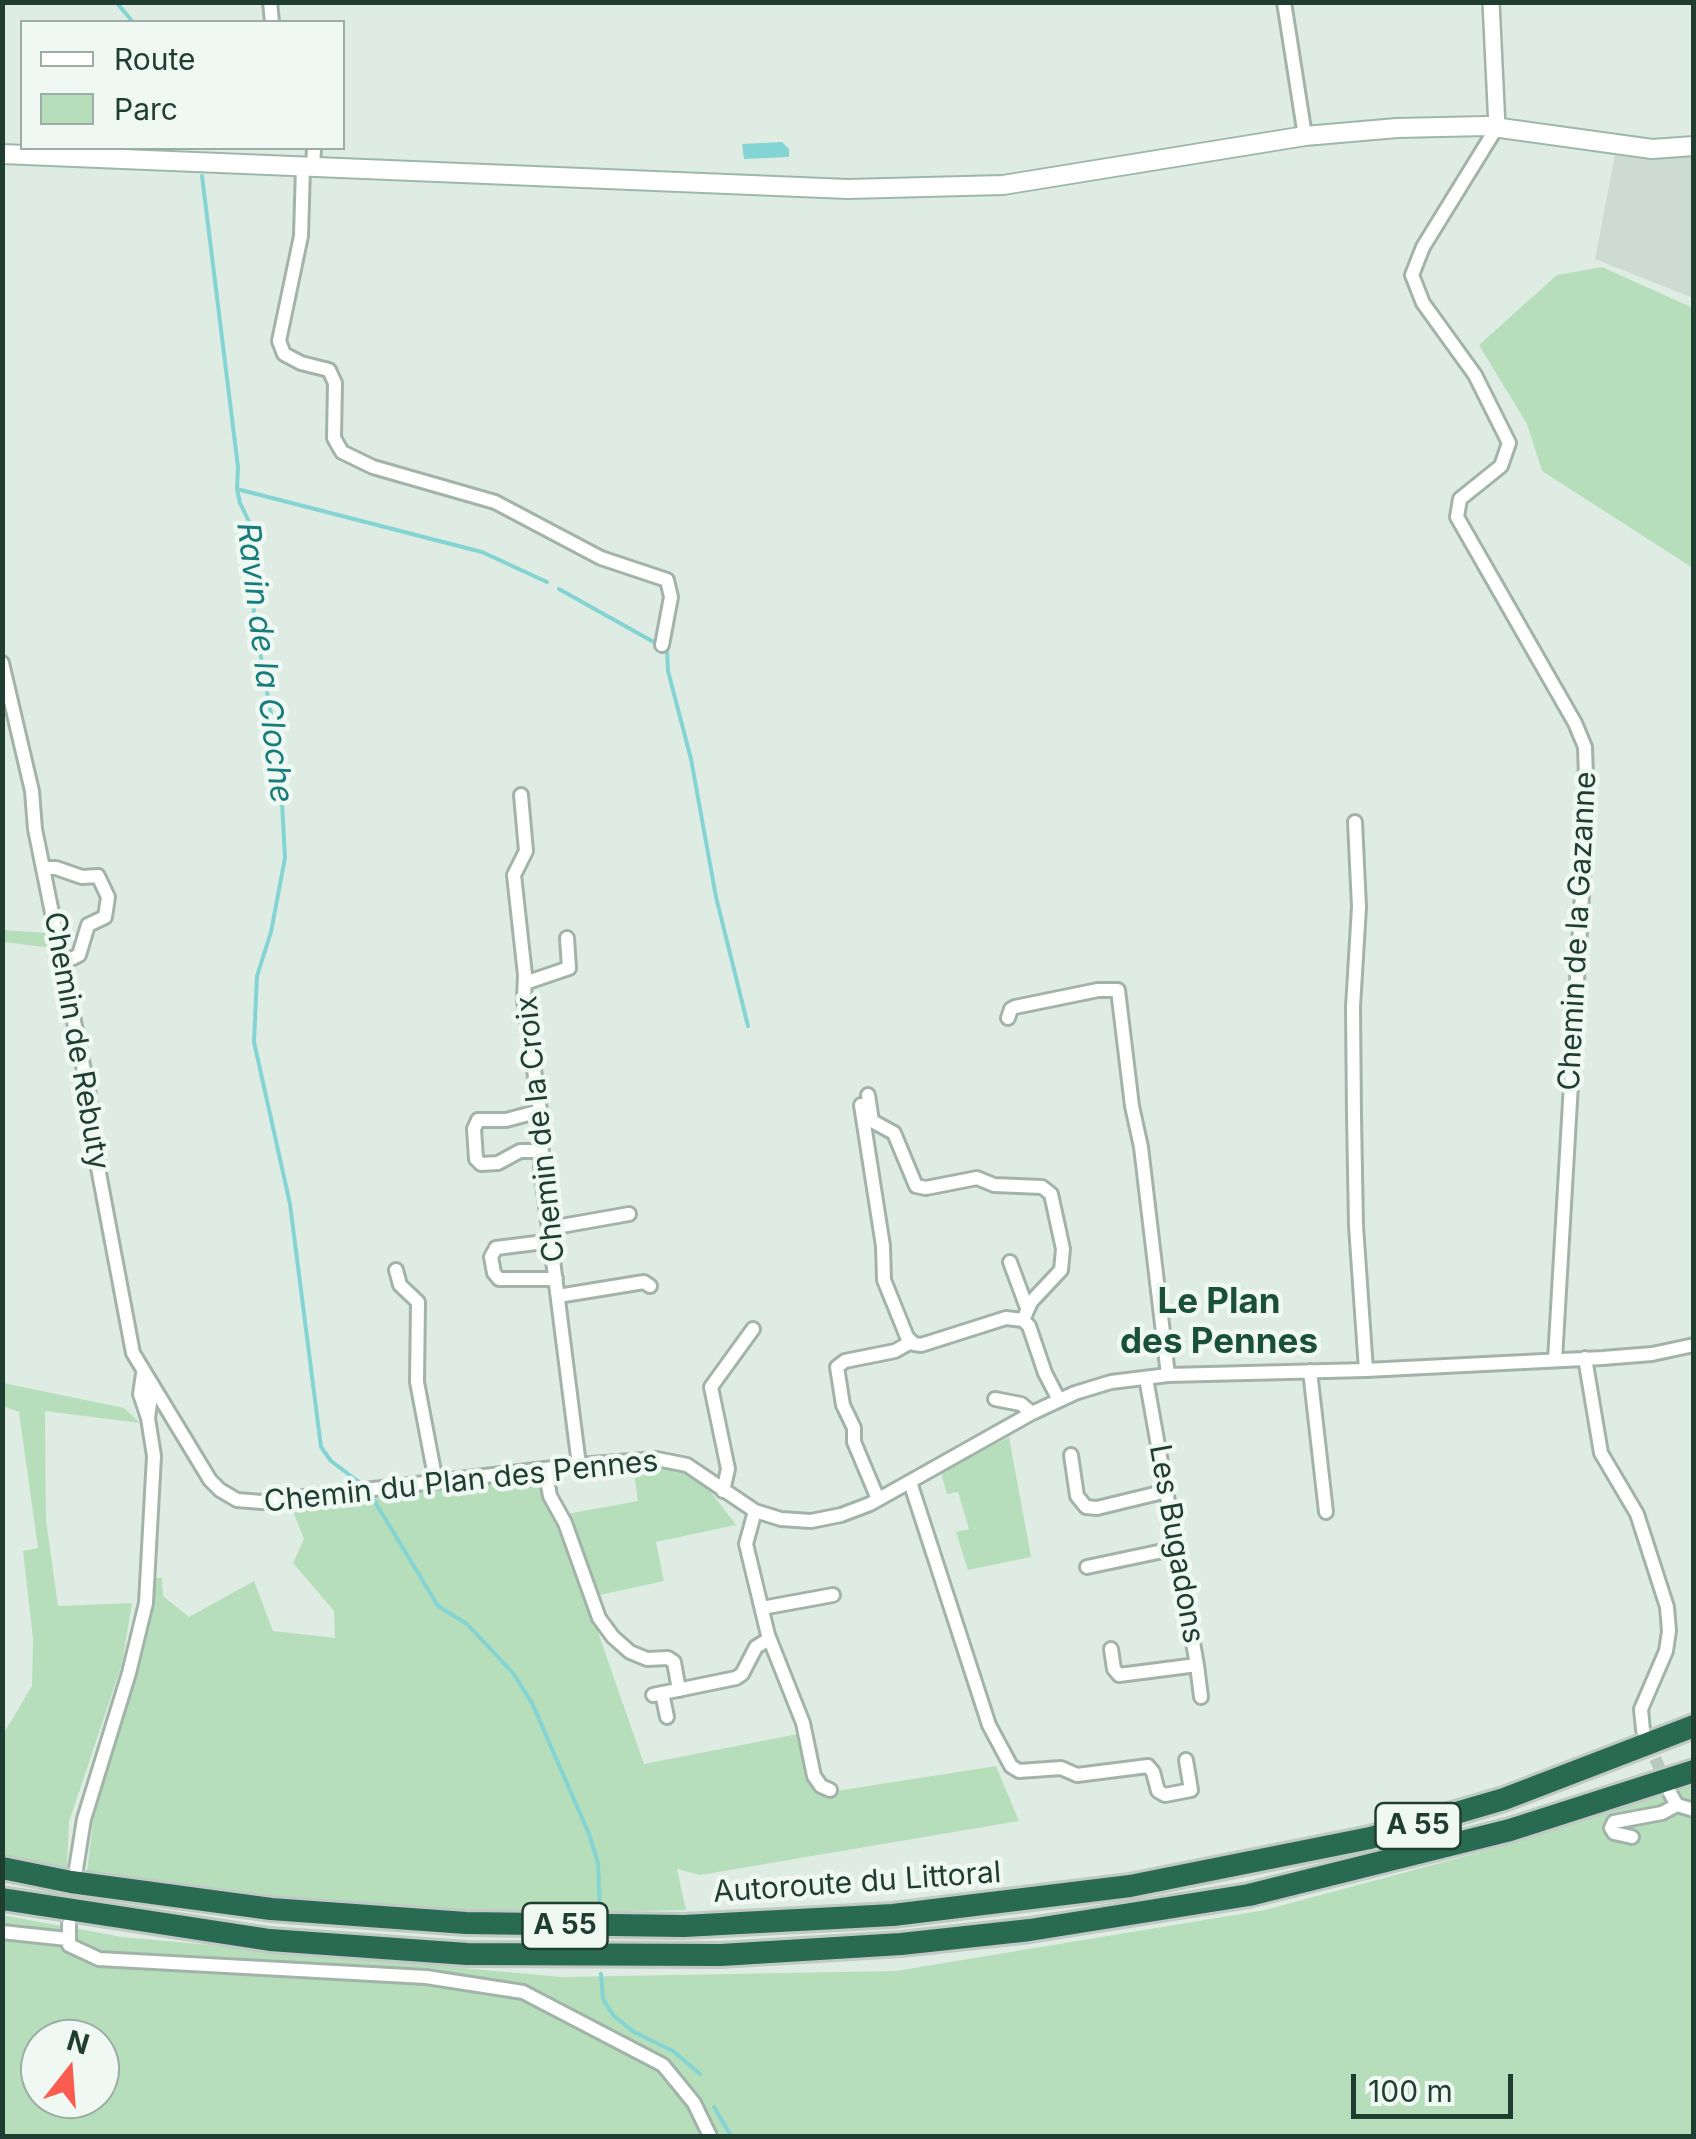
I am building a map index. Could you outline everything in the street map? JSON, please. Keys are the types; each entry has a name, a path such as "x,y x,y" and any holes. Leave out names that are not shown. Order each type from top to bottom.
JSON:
{"highway":[{"name":"Autoroute du Littoral","path":"2,1868 71,1882 271,1909 466,1923 684,1926 893,1915 1130,1886 1370,1838 1504,1799 1694,1726"},
{"name":"Autoroute du Littoral","path":"2,1899 270,1940 467,1954 721,1955 865,1947 1030,1930 1250,1894 1510,1830 1694,1771"}],"main road":[{"path":"2,156 848,189 1004,185 1305,136 1397,128 1497,127 1652,150 1694,146"}],"street":[{"path":"1284,2 1305,136"},
{"path":"1491,2 1497,127"},
{"name":"Chemin de la Gazanne","path":"1497,127 1424,246 1412,276 1423,304 1475,375 1508,443 1502,466 1460,499 1457,516 1575,723 1587,766 1588,808 1555,1360"},
{"path":"313,150 308,167 302,236 279,341 284,354 300,364 330,370 335,382 334,438 342,452 373,467 495,502 602,558 664,578 672,590 662,645"},
{"name":"Chemin de Rebuty","path":"2,663 32,791 33,820 89,1094 94,1144 132,1353 143,1374 140,1394 154,1456 146,1603 84,1820 76,1869"},
{"name":"Chemin de la Croix","path":"521,795 526,845 514,875 524,1000 579,1465"},
{"path":"1356,822 1356,1226 1366,1370"},
{"path":"44,868 82,877 98,876 108,897 105,917 88,925 78,955 62,963"},
{"path":"525,983 569,968 567,938"},
{"path":"1008,1018 1016,1007 1098,990 1118,990 1168,1376"},
{"path":"878,1500 843,1404 836,1371 841,1363 1025,1314 1061,1270 1063,1249 1052,1194 1042,1187 994,1185 977,1178 921,1188 910,1177 894,1133 872,1121 864,1100 884,1280 911,1342"},
{"path":"540,1111 506,1120 478,1120 474,1129 476,1159 481,1164 498,1163 520,1151 542,1151"},
{"path":"556,1278 499,1279 491,1257 496,1248 629,1214"},
{"path":"1010,1262 1045,1373 1059,1400"},
{"path":"396,1270 400,1285 418,1302 418,1382 436,1482"},
{"path":"558,1296 644,1282 650,1286"},
{"path":"723,1491 729,1476 712,1384 753,1329"},
{"name":"Chemin du Plan des Pennes","path":"143,1374 210,1480 237,1500 262,1502 579,1465 667,1460 687,1465 756,1511 781,1519 811,1521 850,1512 878,1500 1032,1413 1111,1382 1168,1376 1652,1354 1694,1345"},
{"path":"1585,1358 1601,1453 1638,1514 1667,1607 1666,1651 1641,1709 1643,1730"},
{"path":"1310,1370 1326,1512"},
{"name":"Les Bugadons","path":"1110,1649 1114,1669 1120,1675 1197,1665 1146,1378"},
{"name":"Chemin de Rebuty","path":"148,1418 152,1388"},
{"path":"995,1400 1021,1404 1032,1413"},
{"path":"1071,1455 1077,1496 1086,1507 1167,1495"},
{"path":"545,1469 550,1496 565,1524 604,1626 620,1646 640,1657 672,1660 679,1690"},
{"path":"910,1482 989,1725 1011,1766 1020,1770 1058,1768 1077,1775 1148,1766 1158,1792 1165,1795 1190,1790 1186,1760"},
{"path":"1088,1517 1167,1495"},
{"path":"756,1511 746,1544 770,1639 803,1723 814,1776 830,1790"},
{"path":"1088,1568 1177,1548"},
{"path":"762,1608 833,1595"},
{"path":"667,1717 658,1694 739,1676 756,1647 770,1639"},
{"path":"1197,1665 1201,1697"},
{"path":"1632,1837 1614,1833 1614,1822 1662,1813 1673,1799 1694,1810"},
{"path":"69,1924 69,1945 99,1959 426,1977 522,1992 663,2065 694,2103 710,2136"},
{"path":"2,1932 67,1939"}],"shaded area":[{"path":"1693,153 1693,298 1595,259 1615,155"}],"green space":[{"path":"1602,267 1693,308 1693,568 1542,471 1527,424 1479,345 1557,275"},
{"path":"2,930 50,933 53,948 3,942"},
{"path":"3,1383 124,1408 140,1423 45,1411 46,1520 58,1606 132,1603 122,1664 69,1822 67,1868 3,1858 2,1736 32,1686 33,1639 23,1551 38,1548 19,1412 3,1406"},
{"path":"1009,1437 1031,1557 968,1570 956,1532 969,1529 958,1492 947,1494 941,1473"},
{"path":"633,1466 684,1471 711,1492 736,1525 656,1542 664,1581 586,1598 644,1764 798,1734 817,1794 996,1766 1019,1821 700,1875 677,1869 686,1910 512,1914 372,1906 167,1884 87,1871 97,1790 146,1641 155,1578 162,1578 163,1596 189,1617 254,1581 273,1631 335,1638 334,1611 293,1563 304,1539 292,1509 542,1475 556,1516 638,1501"},
{"path":"1693,1781 1693,2136 3,2136 2,1915 122,1937 562,1977 896,1971 1265,1910 1503,1846"}],"water":[{"path":"782,142 789,149 789,157 744,159 742,144"}],"waterway":[{"name":"Ravin de la Cloche","path":"116,2 131,20"},
{"name":"Ravin de la Cloche","path":"202,176 238,467 237,489 253,530 254,618 280,765 285,858 271,932 257,976 254,1042 290,1204 321,1447 331,1461 363,1485"},
{"path":"237,489 482,552 547,582"},
{"path":"559,589 659,645"},
{"path":"667,650 668,671 691,759 716,897 748,1026"},
{"name":"Ravin de la Cloche","path":"372,1497 438,1606 467,1624 513,1673 532,1703 589,1834 598,1863 600,1910"},
{"name":"Ravin de la Cloche","path":"601,1974 603,1999 613,2015 634,2032 673,2051 700,2074"},
{"name":"Ravin de la Cloche","path":"714,2107 731,2136"}],"tunnel":[{"path":"1648,1742 1666,1783"}],"district":[{"name":"Le Plan des Pennes","path":"1219,1322"}]}
